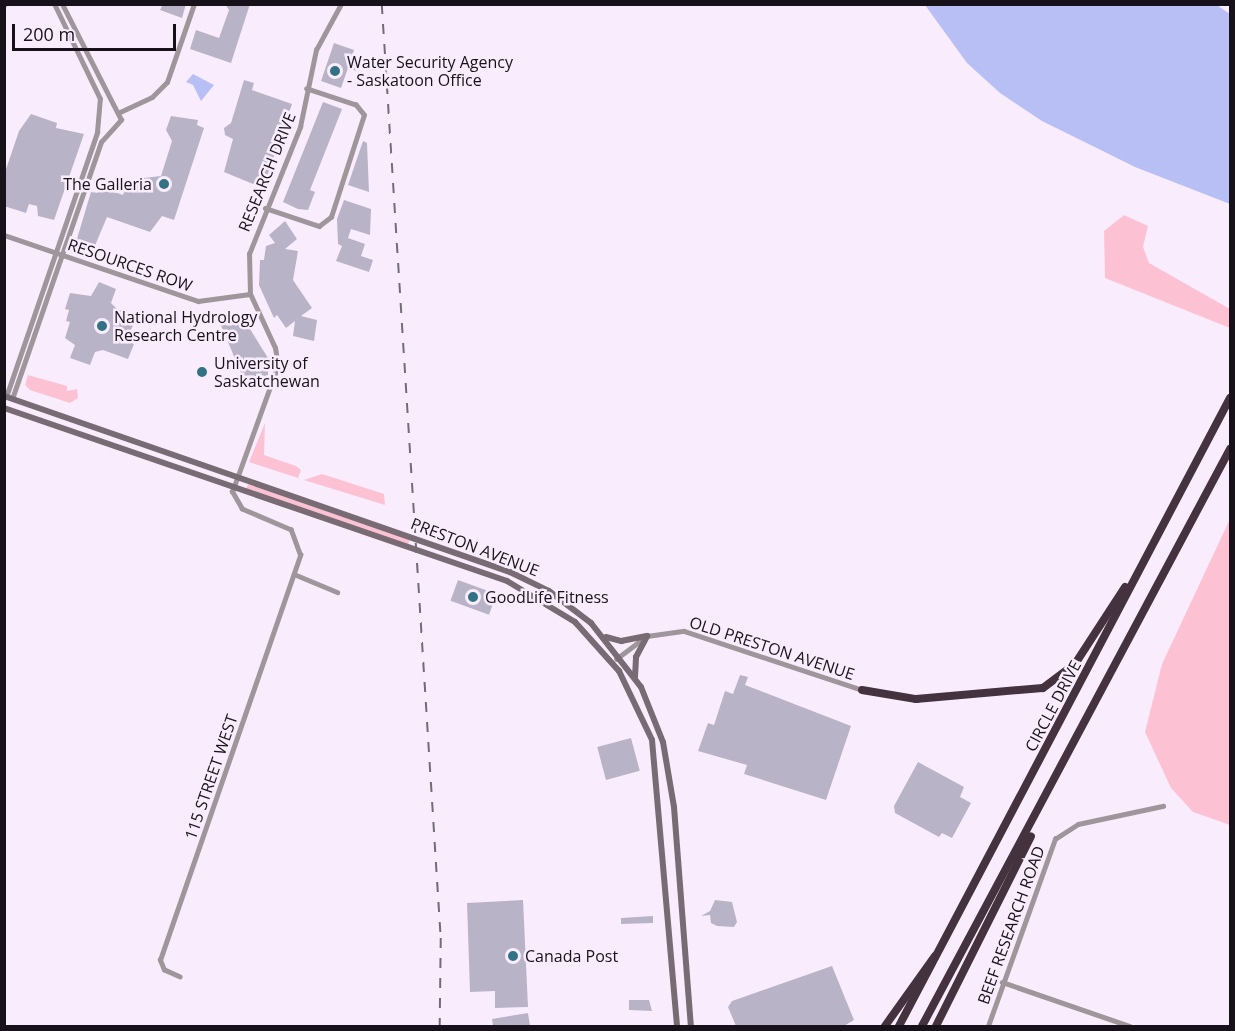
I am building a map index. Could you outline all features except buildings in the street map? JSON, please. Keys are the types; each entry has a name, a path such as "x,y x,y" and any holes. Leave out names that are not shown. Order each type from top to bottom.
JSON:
{"highway":[{"name":"CIRCLE DRIVE","path":"899,1026 1230,398"},
{"path":"922,1026 1047,796 1230,449"},
{"path":"862,690 916,699 1043,688 1075,664 1138,573"},
{"path":"936,1026 1047,796"},
{"path":"885,1026 940,950"}],"main road":[{"name":"PRESTON AVENUE","path":"7,398 237,475 520,576 570,605 603,635 635,678 657,724 670,780 691,1026"},
{"name":"PRESTON AVENUE","path":"4,408 233,485 517,586 567,615 612,662 640,708 656,758 677,1026"},
{"path":"603,635 621,641 647,636"},
{"path":"635,678 636,657 647,636"}],"street":[{"path":"7,398 96,136 98,95 54,4"},
{"path":"7,398 41,319 101,142 120,124 120,112 114,106 62,4"},
{"path":"120,112 164,86 194,4"},
{"name":"RESEARCH DRIVE","path":"233,485 278,365 275,348 250,294 249,254 265,208 300,127 316,50 341,4"},
{"path":"265,208 319,226 331,217 364,114 356,105 307,88"},
{"path":"98,110 114,106"},
{"path":"96,123 110,131"},
{"name":"RESOURCES ROW","path":"4,235 198,301 250,294"},
{"path":"34,316 41,319"},
{"name":"115 STREET WEST","path":"180,977 164,970 160,960 300,555 294,534 281,523 240,507 233,485"},
{"path":"294,574 337,592"},
{"name":"OLD PRESTON AVENUE","path":"612,662 647,636 670,630 690,632 862,690"},
{"name":"BEEF RESEARCH ROAD","path":"988,1026 1055,839 1078,824 1163,806"},
{"path":"1002,982 1130,1026"}],"shaded area":[{"path":"1124,215 1148,226 1143,247 1149,263 1230,309 1230,328 1105,278 1104,231"},
{"path":"28,375 67,386 67,391 77,389 78,398 70,403 30,390 25,385"},
{"path":"265,423 264,455 296,466 301,470 298,478 249,462"},
{"path":"322,474 384,494 385,505 304,480"},
{"path":"248,484 410,540 406,549 245,493"},
{"path":"1230,519 1230,825 1193,812 1171,788 1145,732 1162,664"}],"water":[{"path":"1215,4 1230,14 1230,204 1135,167 1042,121 1000,93 967,63 925,5"},
{"path":"193,74 214,85 201,101 193,85 186,82"}],"railway":[{"path":"382,4 441,938 440,1026"}],"place":[{"name":"Water Security Agency - Saskatoon Office","path":"335,71"},
{"name":"The Galleria","path":"164,184"},
{"name":"National Hydrology Research Centre","path":"102,326"},
{"name":"University of Saskatchewan","path":"202,372"},
{"name":"GoodLife Fitness","path":"473,597"},
{"name":"Canada Post","path":"513,956"}]}
